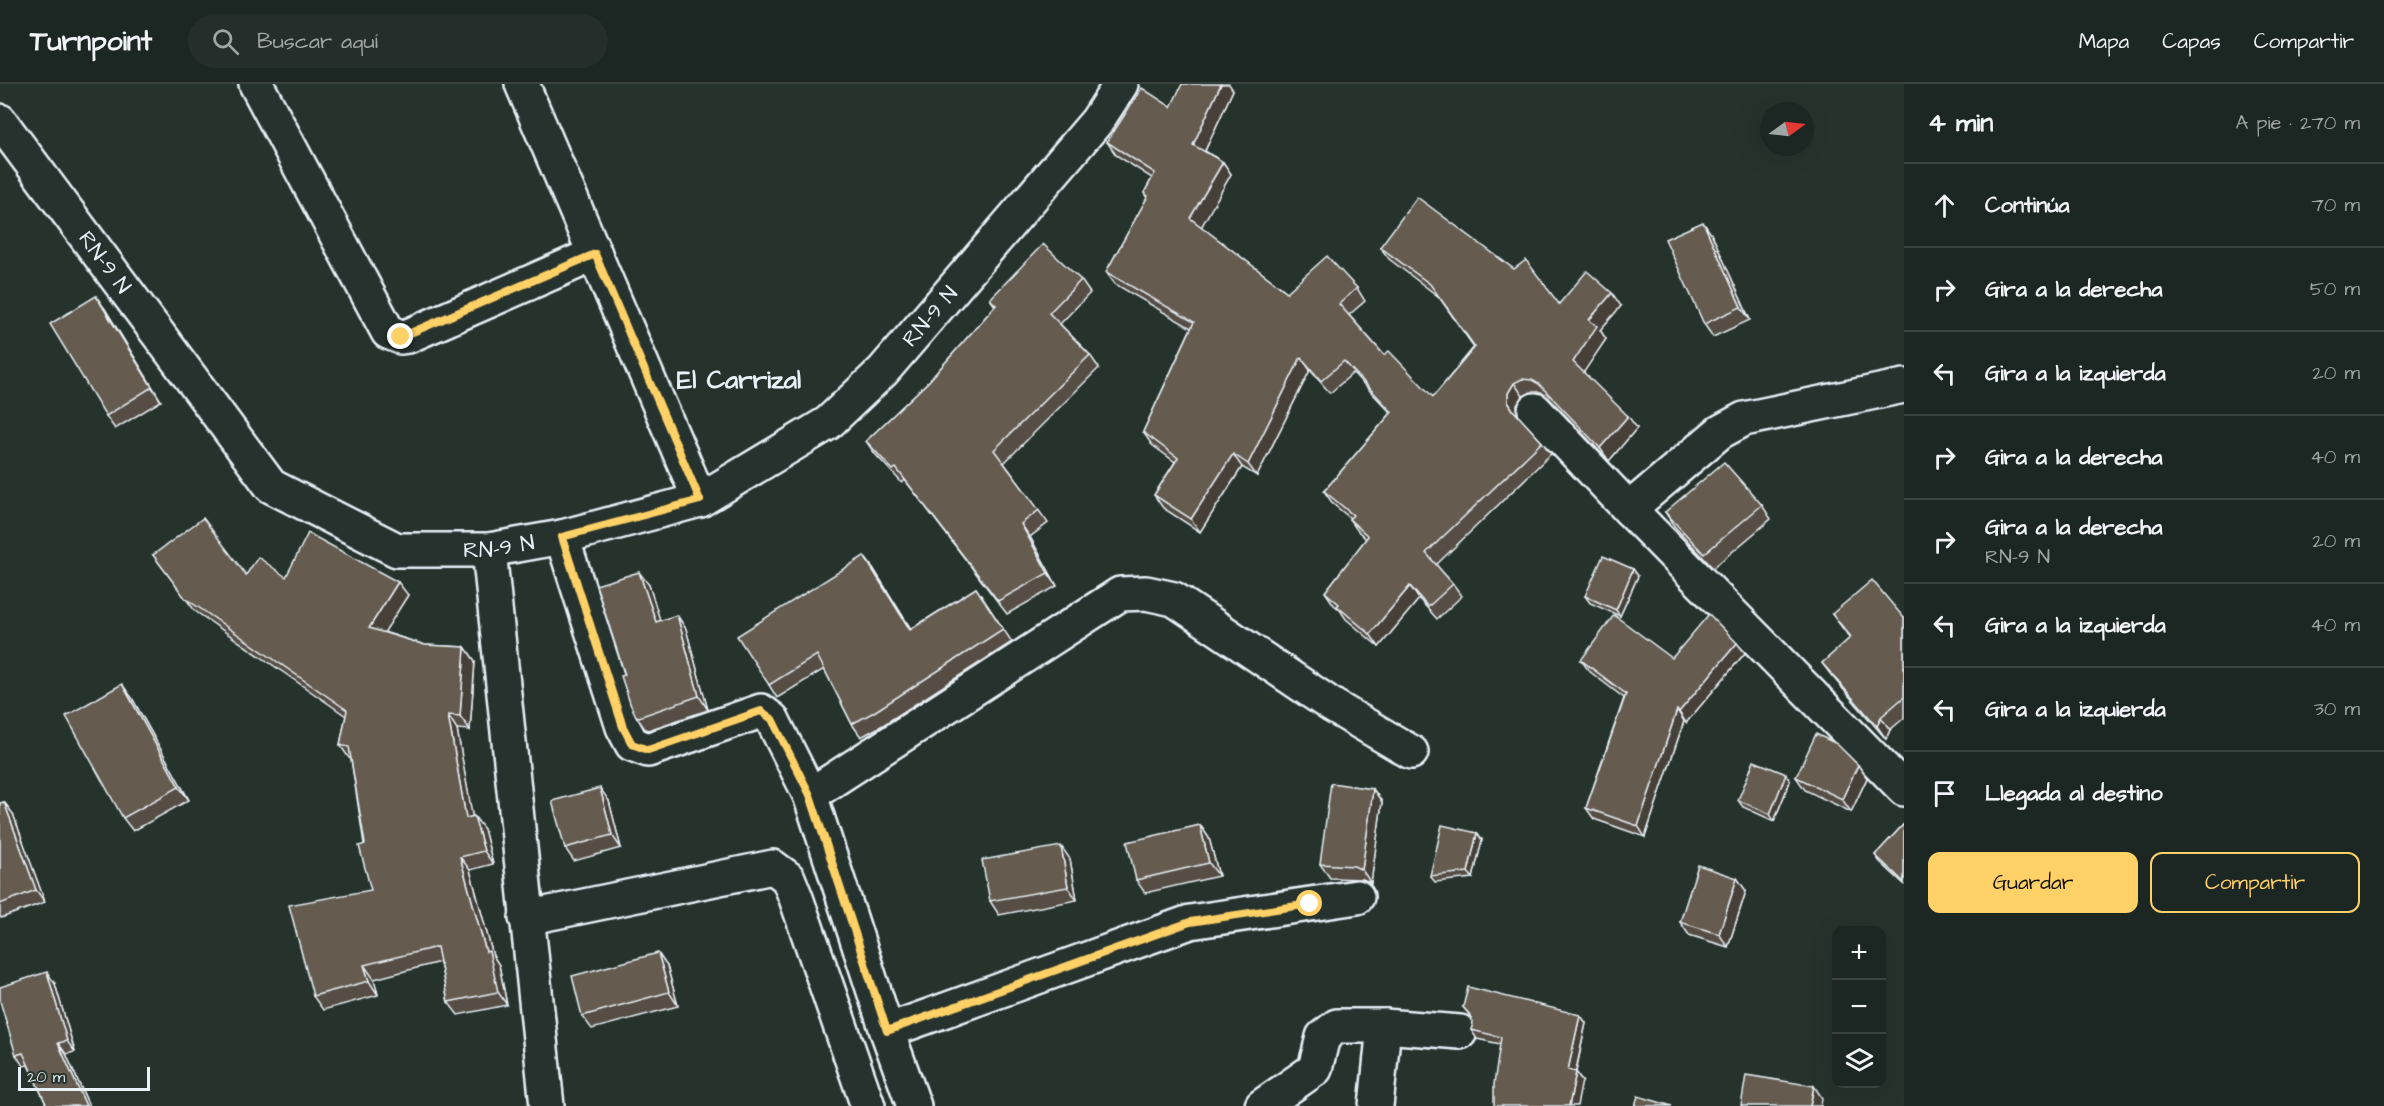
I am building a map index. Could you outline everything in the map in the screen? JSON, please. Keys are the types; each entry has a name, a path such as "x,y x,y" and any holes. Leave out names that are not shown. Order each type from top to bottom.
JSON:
{"street":[{"path":"255,84 388,332 395,336 408,336 595,254"},
{"path":"522,84 700,500"},
{"name":"RN-9 N","path":"0,121 271,486 397,550 489,550 562,537 700,500 828,423 883,371 1097,121 1121,84"},
{"path":"1629,509 1720,432 1744,419 1904,386"},
{"path":"1535,410 1904,789"},
{"path":"562,537 623,727 632,744 648,750 761,711 772,719 810,795 887,1031 914,1106"},
{"path":"489,550 547,1106"},
{"path":"810,795 1120,594 1146,593 1174,599 1333,706 1411,752"},
{"path":"526,918 773,867 788,878 796,898 868,1106"},
{"path":"887,1031 1190,922 1357,897"},
{"path":"1262,1106 1315,1069 1323,1037 1337,1026 1384,1026 1460,1032"},
{"path":"1376,1106 1384,1026"}],"building":[{"path":"1182,84 1221,84 1193,145 1223,162 1190,218 1287,292 1327,256 1357,288 1339,304 1384,355 1389,351 1433,397 1475,347 1430,284 1380,247 1417,197 1514,269 1526,260 1559,304 1587,271 1612,293 1589,320 1597,326 1573,362 1628,416 1600,448 1539,384 1532,380 1522,379 1514,383 1508,393 1508,402 1542,442 1426,553 1453,584 1428,607 1410,586 1370,634 1337,606 1339,604 1325,592 1368,536 1349,519 1353,515 1324,491 1392,412 1344,361 1321,381 1301,357 1248,464 1233,454 1191,519 1154,495 1178,458 1143,432 1194,322 1106,272 1148,196 1144,193 1155,173 1107,142 1142,88 1171,107"},
{"path":"1703,222 1741,307 1704,324 1665,239"},
{"path":"1043,244 1081,280 1049,313 1090,355 994,450 1039,510 1021,524 1048,573 998,601 896,468 893,470 866,441 929,381 996,305 990,299"},
{"path":"96,296 152,387 106,416 50,324"},
{"path":"1724,462 1762,505 1704,554 1665,512"},
{"path":"203,518 246,575 258,557 286,577 308,533 398,582 369,628 425,645 465,647 460,716 448,715 466,818 474,816 484,851 460,857 486,952 489,951 498,992 448,1002 437,947 364,965 369,981 313,996 289,905 371,890 359,846 365,844 349,747 340,745 347,710 185,598 153,555"},
{"path":"864,556 910,630 976,588 1003,629 852,724 817,655 769,685 737,636"},
{"path":"1603,556 1633,569 1616,610 1585,596"},
{"path":"639,572 656,622 677,615 699,696 639,717 636,716 631,706 621,676 625,675 596,585"},
{"path":"1872,580 1904,618 1904,697 1881,717 1877,726 1822,663 1851,637 1832,614"},
{"path":"1709,614 1737,643 1679,712 1677,710 1638,826 1586,808 1626,694 1581,660 1614,615 1672,658"},
{"path":"122,684 179,787 123,818 66,716"},
{"path":"1816,734 1837,744 1858,765 1842,799 1796,777"},
{"path":"1754,761 1786,774 1770,814 1738,800"},
{"path":"1331,783 1373,789 1362,870 1354,866 1320,864"},
{"path":"600,788 612,835 565,848 552,801"},
{"path":"4,802 36,890 0,904 0,803"},
{"path":"1904,824 1904,882 1875,855"},
{"path":"1200,825 1209,863 1136,880 1127,842"},
{"path":"1442,825 1477,833 1468,872 1430,876"},
{"path":"1061,846 1068,887 990,901 982,860"},
{"path":"1698,865 1737,878 1719,934 1680,922"},
{"path":"658,953 669,992 582,1016 572,976"},
{"path":"47,972 67,1041 58,1043 86,1106 47,1106 23,1053 16,1055 0,1001 0,987"},
{"path":"1468,987 1580,1015 1568,1070 1576,1072 1569,1106 1494,1106 1494,1084 1501,1037 1471,1030 1473,1024 1471,1016 1463,1007"},
{"path":"1746,1075 1814,1086 1810,1106 1741,1106"},
{"path":"1638,1096 1672,1106 1635,1106"}],"district":[{"name":"El Carrizal","path":"739,380"}],"route":[{"path":"401,337 408,336 595,254 700,500 562,537 623,727 632,744 648,750 761,711 772,719 810,795 887,1031 1190,922 1310,904"}]}
